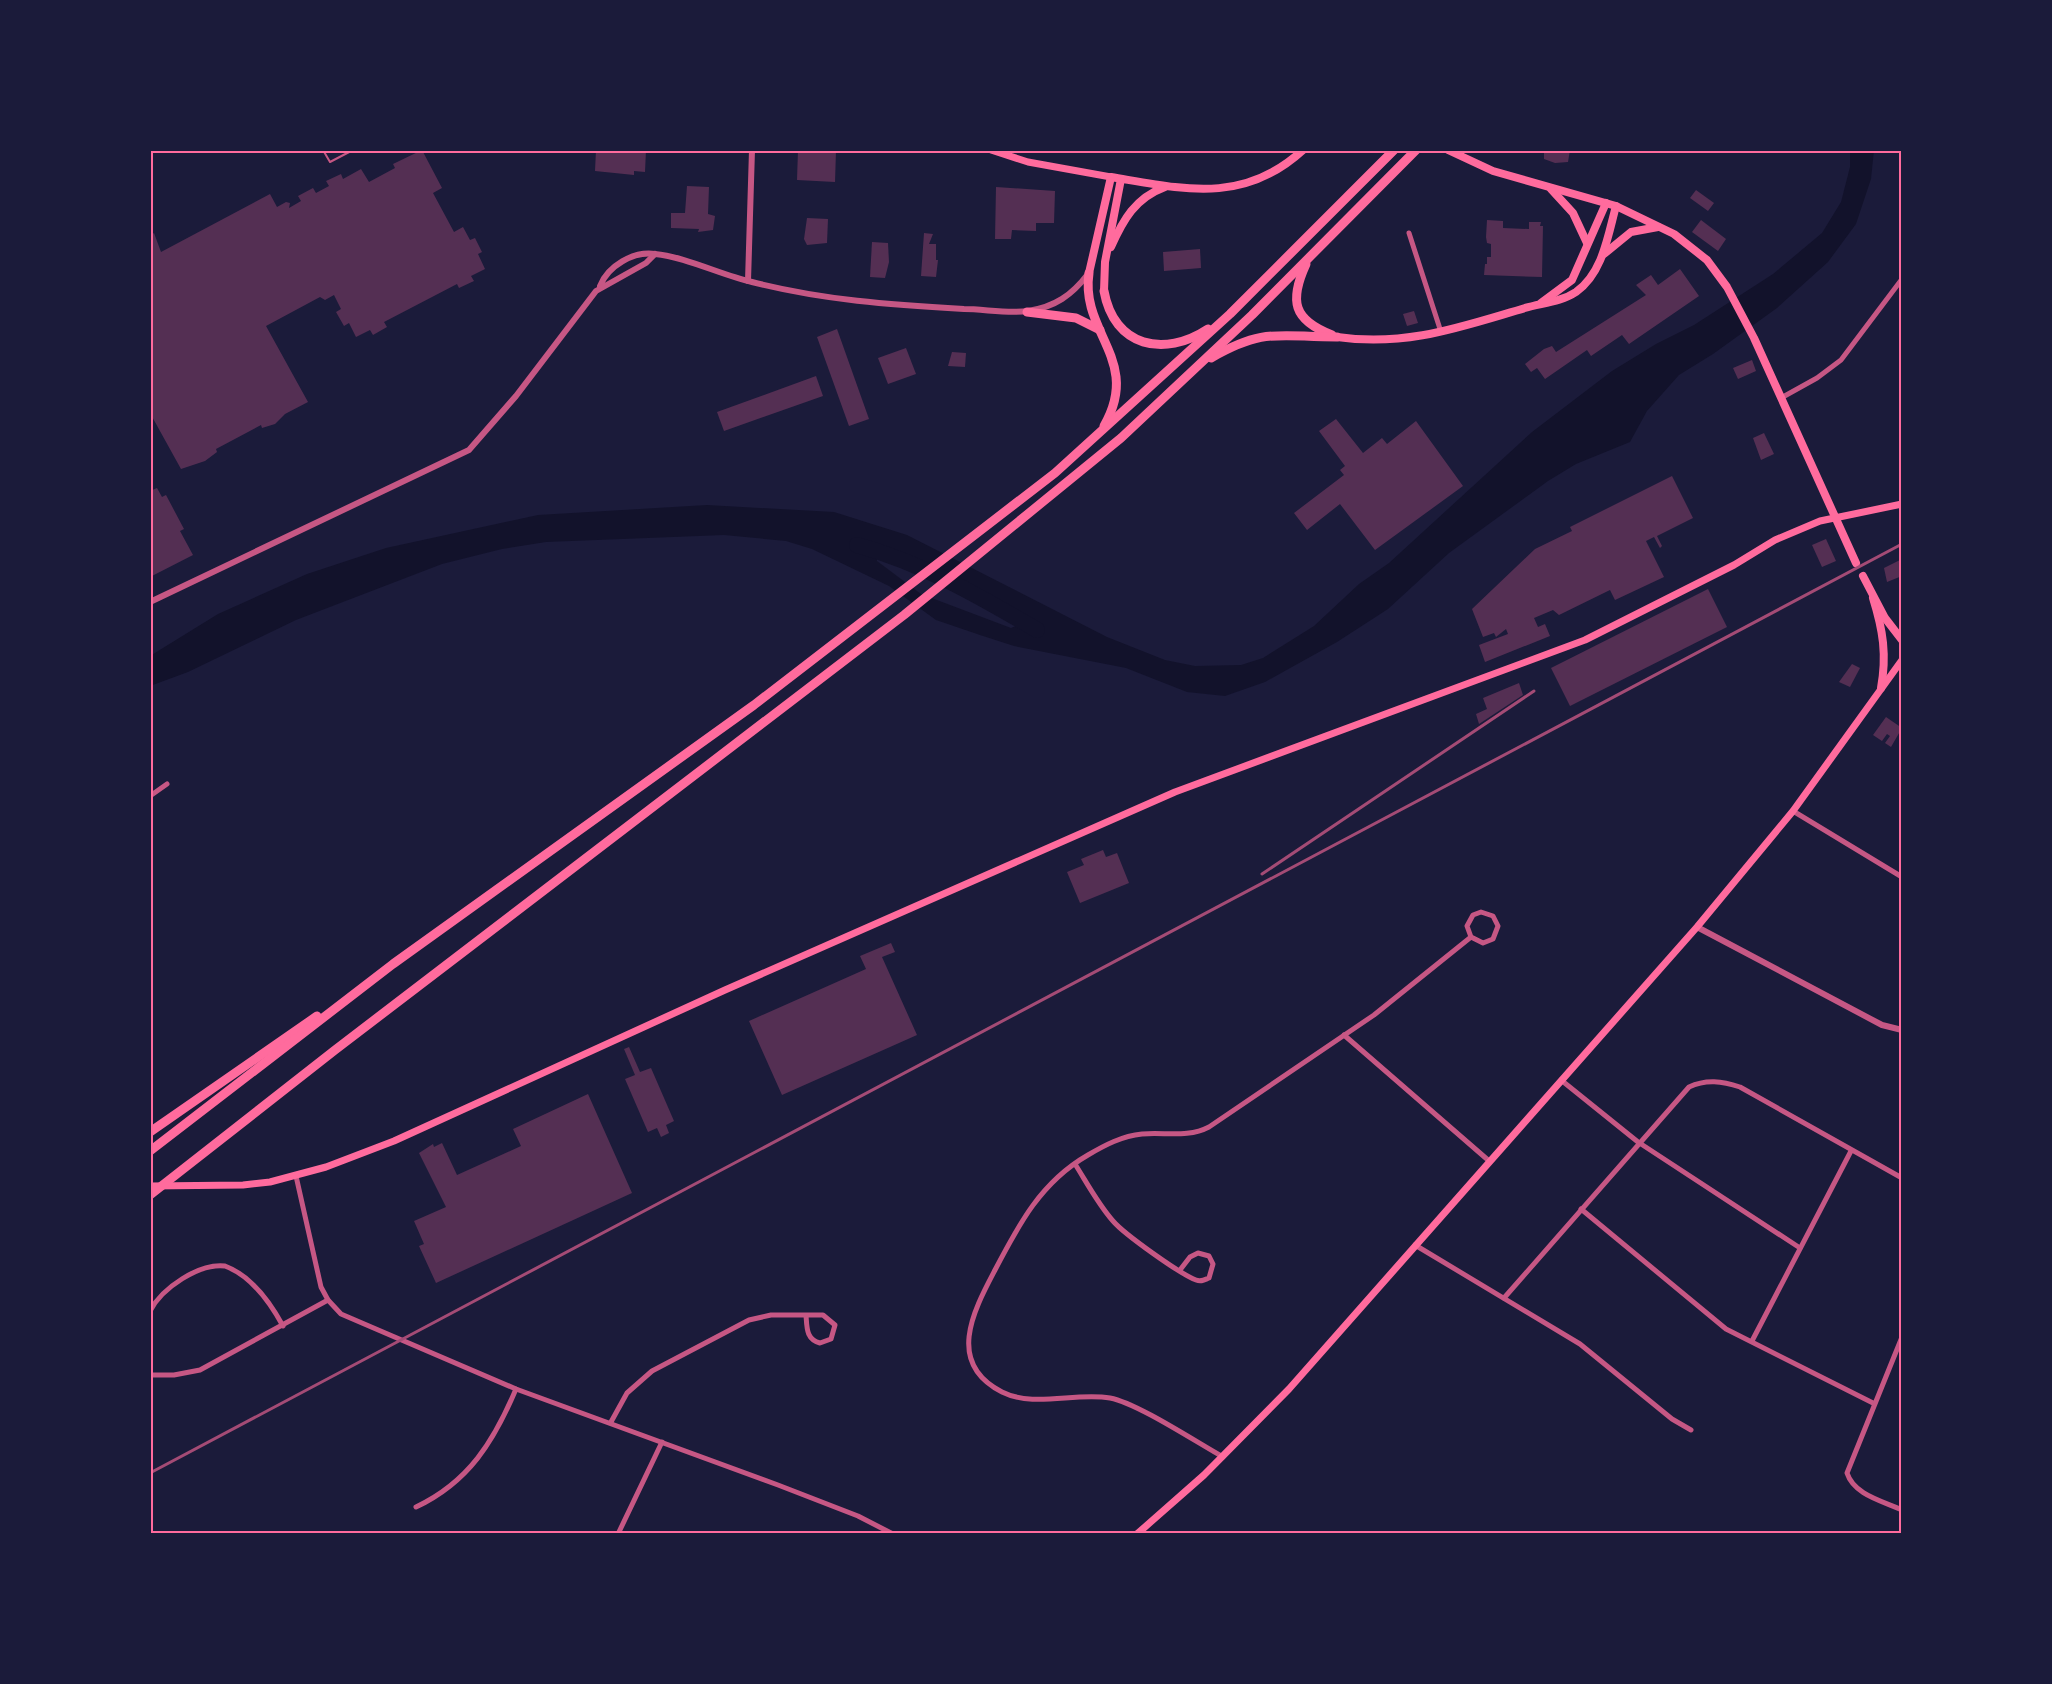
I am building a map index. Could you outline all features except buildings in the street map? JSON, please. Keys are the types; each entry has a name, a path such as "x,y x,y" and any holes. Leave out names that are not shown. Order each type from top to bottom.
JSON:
{"highway":[{"path":"150,1132 374,978 610,811 889,602 1056,473 1230,314 1394,150"},
{"path":"150,1195 903,615 1121,438 1309,258 1416,150"},
{"path":"1309,258 1298,286 1298,310 1311,325 1337,337"},
{"path":"1089,273 1090,300 1115,368 1118,388 1115,404 1100,434"},
{"path":"1104,291 1112,316 1127,334 1147,344 1165,345 1186,342 1230,314"},
{"path":"1027,312 1082,319 1100,330"},
{"path":"1196,367 1236,344 1260,336 1337,337"},
{"path":"150,1151 374,978"}],"main road":[{"path":"991,150 1028,162 1121,179 1215,190 1242,185 1279,169 1303,150"},
{"path":"1449,151 1493,171 1616,206 1660,226 1707,260 1727,287 1754,338 1833,518 1856,563"},
{"path":"1089,273 1111,177"},
{"path":"1104,291 1105,262 1121,179"},
{"path":"1105,262 1121,226 1134,206 1152,192 1167,186"},
{"path":"1547,186 1573,213 1587,243"},
{"path":"1540,303 1572,280 1580,267 1587,243 1606,203"},
{"path":"1337,337 1397,341 1442,332 1540,303 1555,302 1576,292 1590,277 1601,258 1616,206"},
{"path":"1601,258 1631,232 1660,226"},
{"path":"150,1186 243,1185 296,1176 394,1141 725,990 1175,792 1585,640 1734,565 1775,540 1833,518 1902,504"},
{"path":"1863,576 1873,598 1886,648 1881,688"},
{"path":"1873,598 1902,640"},
{"path":"1137,1534 1223,1456 1303,1374 1488,1160 1696,927 1793,811 1902,660"}],"street":[{"path":"748,281 752,150"},
{"path":"1409,233 1442,332"},
{"path":"600,286 646,263 655,254"},
{"path":"150,602 469,450 516,396 600,286 605,274 634,256 655,254 748,281 839,300 1027,312 1064,299 1089,273"},
{"path":"1781,398 1817,378 1841,360 1902,279"},
{"path":"150,796 167,784"},
{"path":"1793,811 1902,877"},
{"path":"1481,912 1493,916 1498,926 1493,939 1480,942 1471,937 1467,926 1473,915 1481,912"},
{"path":"1696,927 1882,1025 1902,1030"},
{"path":"1223,1456 1121,1401 1101,1397 1016,1397 996,1389 976,1367 968,1339 974,1311 1028,1208 1044,1189 1075,1164 1095,1150 1124,1137 1143,1134 1188,1134 1203,1130 1396,998 1471,937"},
{"path":"1344,1035 1488,1160"},
{"path":"1561,1080 1638,1142 1800,1248"},
{"path":"1504,1298 1638,1142 1689,1087 1713,1081 1740,1087 1851,1152 1902,1178"},
{"path":"1752,1341 1851,1152"},
{"path":"1075,1164 1114,1222 1180,1270 1194,1280 1203,1280 1211,1275 1213,1264 1206,1255 1198,1253 1190,1257 1180,1270"},
{"path":"296,1176 317,1276 328,1300 350,1320 516,1389 611,1422 858,1516 893,1534"},
{"path":"1581,1209 1726,1329 1873,1403"},
{"path":"1415,1245 1595,1354 1672,1419 1691,1430"},
{"path":"150,1311 154,1304 176,1285 200,1270 219,1265 232,1268 249,1281 270,1303 283,1326"},
{"path":"150,1375 174,1375 200,1370 328,1300"},
{"path":"611,1422 627,1393 652,1371 749,1320 771,1315 806,1315 823,1315 832,1319 836,1331 831,1339 820,1344 812,1340 807,1331 806,1315"},
{"path":"1902,1337 1873,1403 1847,1473 1853,1485 1862,1492 1902,1510"},
{"path":"416,1507 434,1498 453,1484 487,1449 499,1429 516,1389"},
{"path":"618,1534 662,1442"}],"lane":[{"path":"323,150 330,162 353,150"}],"shaded area":[{"path":"1850,150 1874,150 1871,179 1856,224 1828,262 1777,308 1713,354 1679,375 1647,411 1630,442 1576,464 1548,481 1449,553 1388,609 1337,642 1265,682 1225,696 1187,692 1126,668 1014,646 936,620 889,586 812,549 786,541 724,535 546,542 502,549 442,564 296,620 188,672 150,686 150,656 218,614 307,574 386,548 538,515 707,505 834,512 907,535 1107,637 1165,660 1195,666 1241,665 1263,658 1314,626 1359,584 1389,563 1532,432 1612,371 1656,344 1694,325 1773,274 1822,233 1841,202 1850,167","holes":["877,548 895,552 946,573 1012,607 1018,614 1020,624 1011,628 921,594 877,561"]}],"waterway":[{"path":"857,545 927,571 972,593 1037,630"}],"railway":[{"path":"150,1473 1902,544"},
{"path":"1262,874 1534,691"}]}
